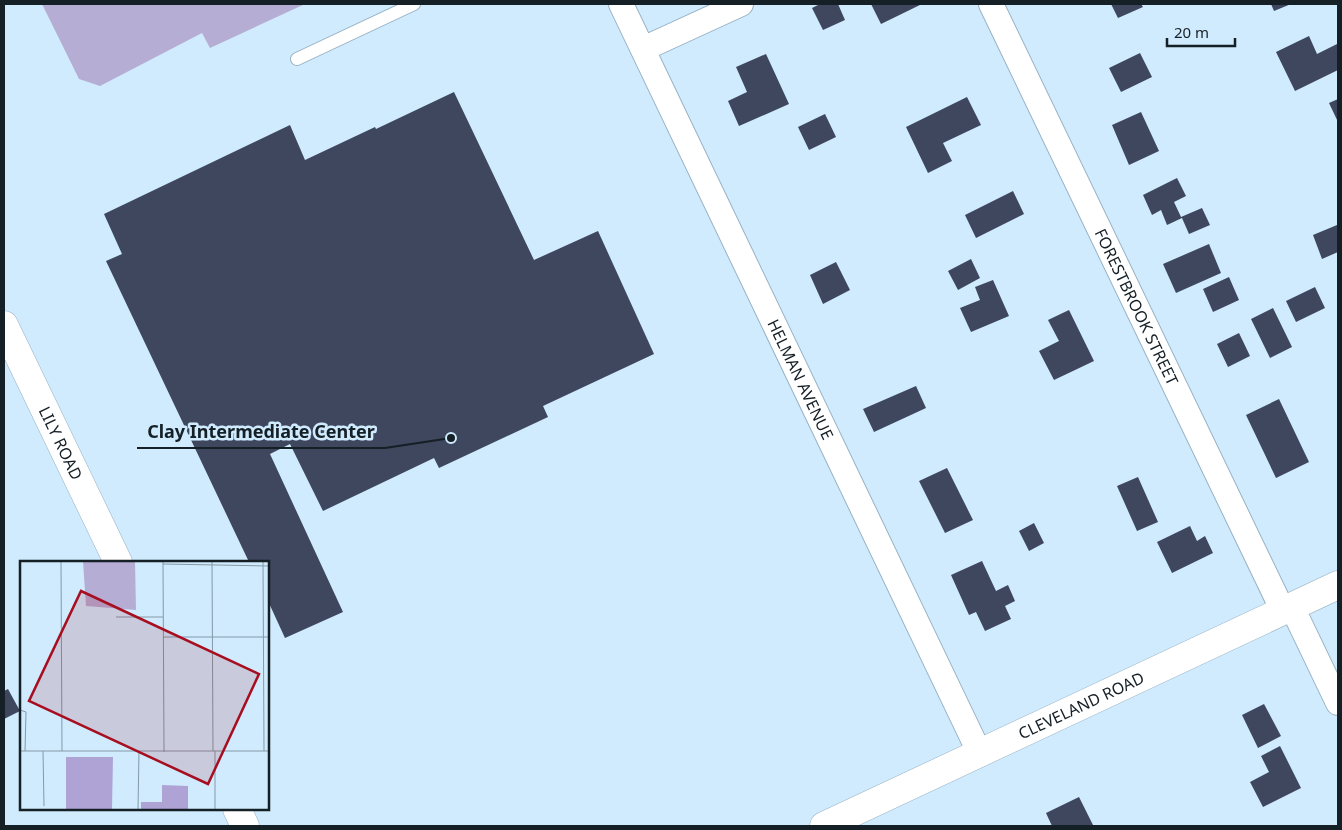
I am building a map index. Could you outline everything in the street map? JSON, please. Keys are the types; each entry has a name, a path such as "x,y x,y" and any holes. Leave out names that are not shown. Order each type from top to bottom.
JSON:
{"main road":[{"name":"LILY ROAD","path":"4,325 118,561"},
{"name":"CLEVELAND ROAD","path":"824,826 1338,585"},
{"path":"237,810 245,826"}],"street":[{"name":"HELMAN AVENUE","path":"621,4 980,754"},
{"path":"643,49 741,4"},
{"name":"FORESTBROOK STREET","path":"991,4 1288,609 1338,703"}],"lane":[{"path":"297,59 414,4"}],"shaded area":[{"path":"42,4 305,4 210,48 202,33 100,86 79,79"}],"building":[{"path":"820,4 838,4 845,20 823,30 812,8"},
{"path":"871,4 922,4 881,24"},
{"path":"1111,4 1141,4 1143,7 1118,18"},
{"path":"1271,4 1291,4 1274,11"},
{"path":"1309,36 1317,54 1337,44 1338,70 1295,91 1276,52"},
{"path":"1140,53 1152,77 1121,92 1109,68"},
{"path":"766,54 789,104 739,126 728,101 747,92 736,67"},
{"path":"454,92 534,260 598,231 654,354 543,406 548,417 439,468 434,458 323,511 290,444 270,454 343,612 285,638 269,603 269,561 249,561 106,261 122,254 104,214 290,125 305,160 375,127 376,129"},
{"path":"967,97 981,125 943,143 952,161 928,173 906,127"},
{"path":"1338,99 1338,122 1329,103"},
{"path":"1141,112 1159,151 1129,165 1112,125"},
{"path":"825,114 836,137 809,150 798,127"},
{"path":"1177,178 1186,196 1174,202 1181,217 1202,208 1210,225 1189,234 1182,218 1167,225 1161,210 1152,215 1143,195"},
{"path":"1013,191 1024,214 976,238 965,215"},
{"path":"1337,225 1338,252 1322,259 1313,235"},
{"path":"1209,244 1221,273 1176,293 1163,264"},
{"path":"971,259 980,278 958,290 948,271"},
{"path":"836,262 850,290 823,304 810,275"},
{"path":"1229,277 1239,300 1213,312 1203,289"},
{"path":"993,280 1009,316 971,332 960,308 980,300 975,287"},
{"path":"1315,287 1325,308 1296,322 1286,301"},
{"path":"1273,308 1292,347 1270,358 1251,319"},
{"path":"1069,310 1094,361 1054,380 1039,351 1059,341 1048,320"},
{"path":"1239,333 1250,356 1228,367 1217,344"},
{"path":"916,386 926,408 874,432 863,409"},
{"path":"1279,399 1309,462 1276,478 1246,415"},
{"path":"947,468 973,520 945,533 919,481"},
{"path":"1138,477 1158,522 1137,531 1117,486"},
{"path":"1034,523 1044,543 1029,551 1019,531"},
{"path":"1190,526 1197,541 1205,536 1213,553 1172,573 1157,542"},
{"path":"982,561 996,591 1008,585 1015,601 1005,606 1011,619 985,631 976,612 969,615 951,575"},
{"path":"8,689 20,711 4,719 4,691"},
{"path":"1264,704 1281,736 1258,748 1242,715"},
{"path":"1280,746 1301,788 1263,807 1250,782 1269,772 1261,756"},
{"path":"1079,797 1093,825 1052,826 1046,813"}],"place":[{"name":"Clay Intermediate Center","path":"451,438"}]}
